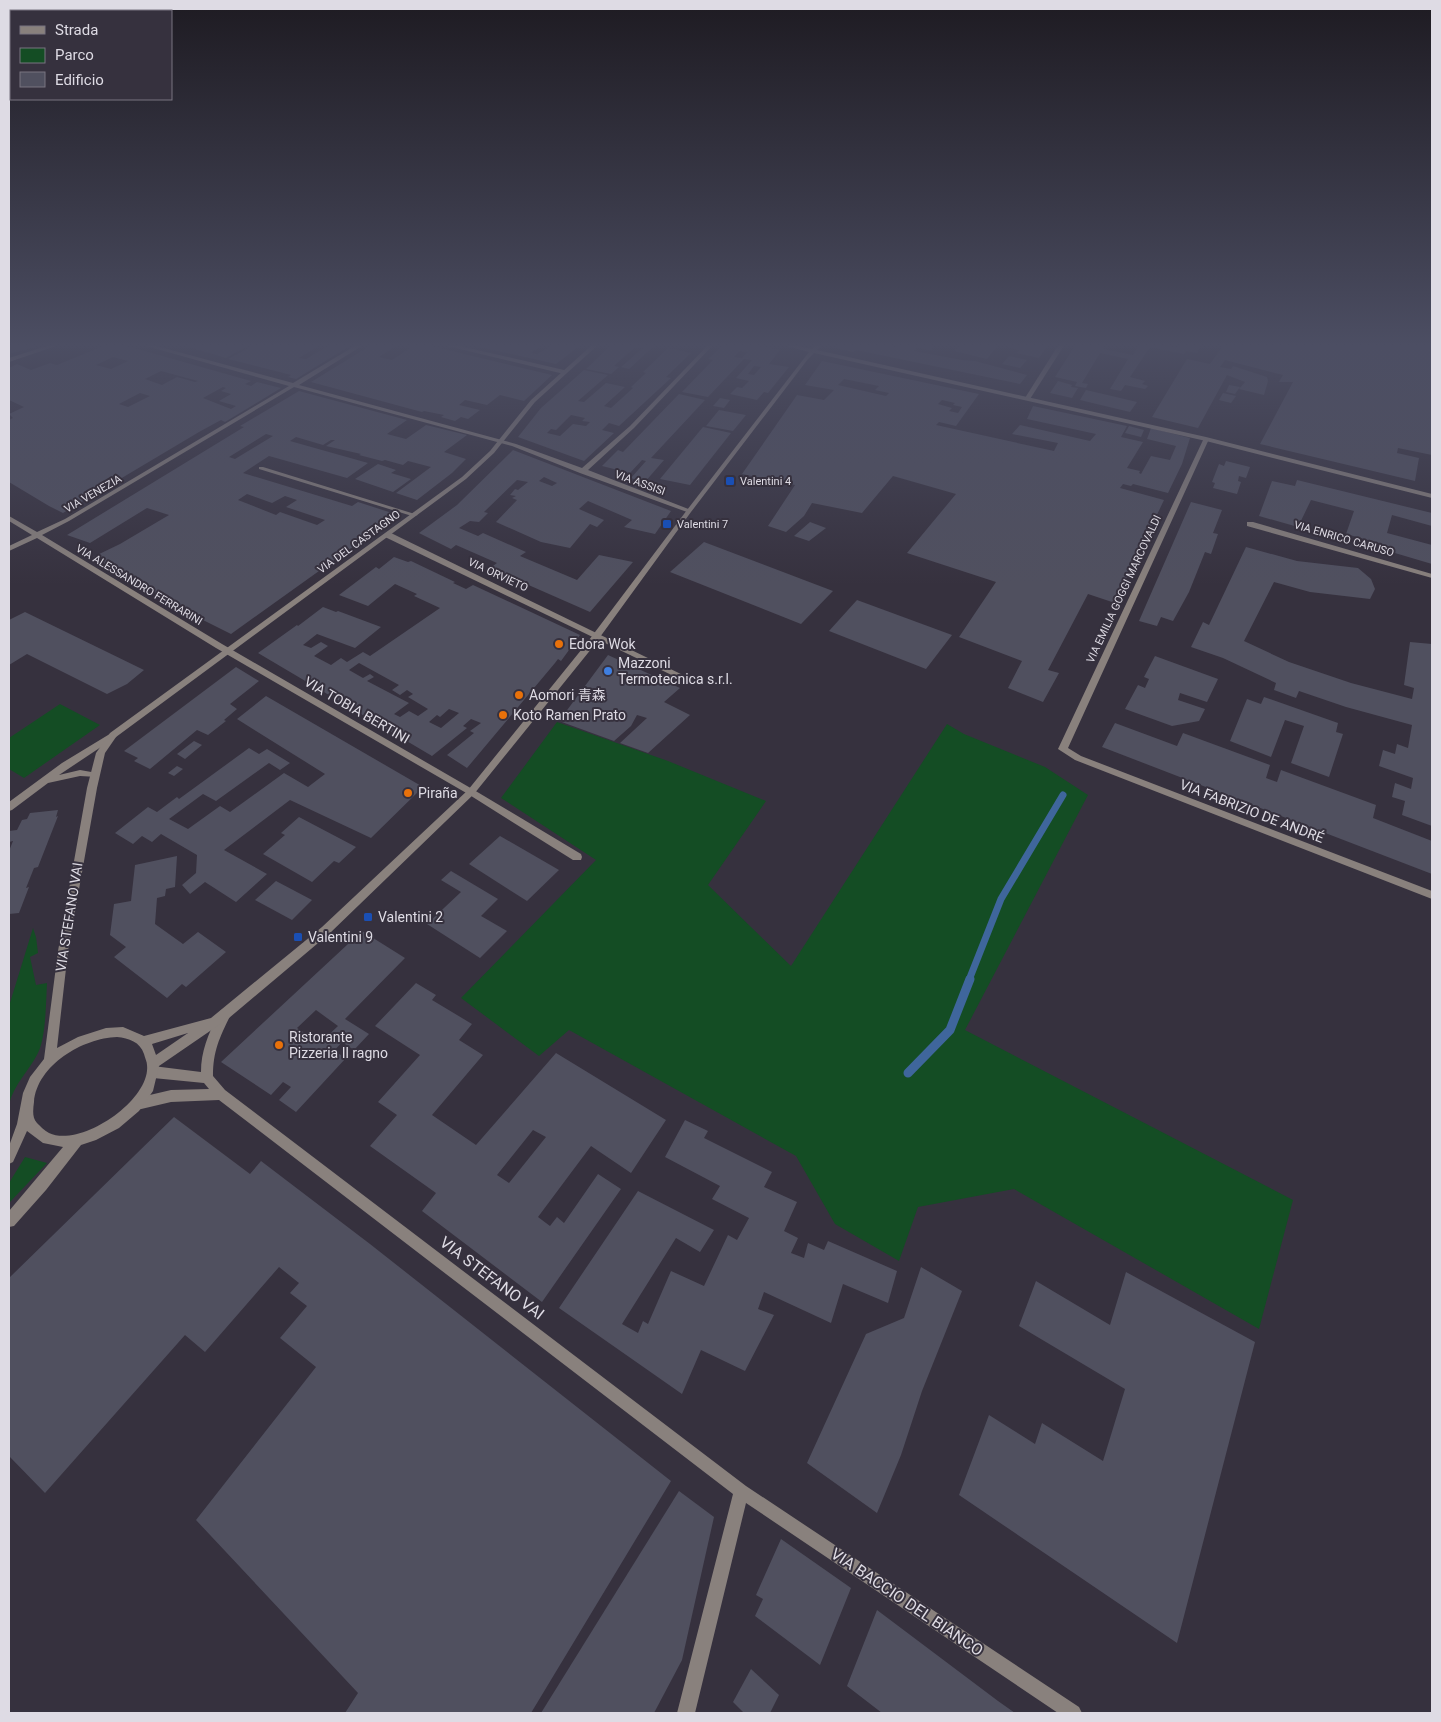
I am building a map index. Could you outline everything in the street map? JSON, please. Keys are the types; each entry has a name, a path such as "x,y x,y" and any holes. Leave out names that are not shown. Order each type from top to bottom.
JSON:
{"street":[{"name":"VIA VENEZIA","path":"9,549 38,536 229,424"},
{"name":"VIA ASSISI","path":"438,424 501,442 688,512"},
{"name":"VIA DEL CASTAGNO","path":"9,807 229,652 464,478 501,442 515,424"},
{"path":"582,472 635,424"},
{"path":"153,1068 221,1017 326,930 471,792 598,635 688,512 756,424"},
{"path":"1145,424 1432,496"},
{"name":"VIA EMILIA GOGGI MARCOVALDI","path":"1063,750 1206,438"},
{"path":"261,468 414,515"},
{"name":"VIA ALESSANDRO FERRARINI","path":"9,518 229,652"},
{"name":"VIA ENRICO CARUSO","path":"1250,524 1432,576"},
{"name":"VIA ORVIETO","path":"388,535 685,678"},
{"name":"VIA TOBIA BERTINI","path":"229,652 471,792 577,857"},
{"name":"VIA DEL CASTAGNO","path":"42,782 80,772 94,775 102,752 113,735"},
{"name":"VIA FABRIZIO DE ANDRÉ","path":"1063,750 1087,762 1432,895"},
{"name":"VIA STEFANO VAI","path":"50,1060 62,951 94,775"},
{"path":"144,1041 221,1017"},
{"path":"153,1068 207,1078 206,1057 221,1017"},
{"path":"9,1158 26,1112 28,1095 36,1077 50,1060 69,1046 90,1036 110,1032 129,1034 144,1041 150,1051 153,1068 148,1088 137,1104 113,1125 98,1134 76,1141 56,1141 41,1136 31,1126 26,1112"},
{"name":"VIA STEFANO VAI","path":"207,1078 221,1094 741,1491"},
{"path":"137,1104 171,1096 221,1094"},
{"path":"9,1221 76,1141"},
{"path":"686,1713 741,1491"},
{"name":"VIA BACCIO DEL BIANCO","path":"741,1491 1073,1713"}],"green space":[{"path":"60,704 100,725 24,778 9,769 9,738"},
{"path":"557,722 668,761 766,801 708,885 791,966 947,724 964,734 1045,767 1088,795 965,1030 1293,1200 1259,1329 1014,1189 918,1207 899,1261 835,1224 796,1156 569,1030 539,1056 461,998 596,860 501,798"},
{"path":"33,928 38,953 30,957 36,985 47,983 44,1029 38,1053 14,1090 9,1104 9,1006"},
{"path":"25,1157 47,1163 9,1203 9,1183"}],"building":[{"path":"9,424 213,424 63,513 9,482"},
{"path":"243,424 401,424 387,434 406,439 426,425 467,435 444,452 466,459 452,473 417,500 396,493 431,467 408,461 403,465 385,460 382,461 326,446 335,440 331,440 323,445 296,437 290,441 368,463 347,478 269,456 243,473 352,506 358,502 392,513 351,545 354,546 231,634 187,612 93,557 120,544 169,515 147,508 90,543 67,535 244,427 240,426","holes":["266,434 273,436 235,459 229,457","247,494 272,503 285,496 297,500 286,507 325,520 317,525 280,512 276,515 238,500"]},
{"path":"528,424 562,424 556,430 551,429 547,433 560,436 573,424 586,426 588,424 608,424 602,430 614,433 584,461 518,437"},
{"path":"650,424 682,424 651,458 664,460 644,483 631,478 646,461 642,460 630,473 602,466 618,450 623,452"},
{"path":"707,424 738,424 733,431 706,426"},
{"path":"777,424 937,424 1054,451 1058,443 1012,434 1020,425 1090,441 1096,434 1052,424 1119,424 1127,426 1121,437 1143,442 1127,468 1140,471 1139,473 1141,474 1151,456 1170,460 1176,446 1147,439 1151,428 1190,438 1182,464 1168,493 1133,484 1131,486 1123,484 1120,488 1164,500 1115,603 1088,594 1048,670 1059,673 1043,702 1008,688 1022,661 959,637 996,582 907,553 956,494 893,476 862,513 812,503 804,516 786,532 768,526 795,485 742,474"},
{"path":"1183,424 1200,424 1198,428"},
{"path":"1270,424 1432,424 1432,455 1398,448 1397,453 1419,458 1415,481 1260,444"},
{"path":"1129,426 1144,430 1141,437 1125,433"},
{"path":"703,427 731,433 690,485 660,479"},
{"path":"513,450 671,511 655,534 624,527 632,520 588,501 579,509 604,520 597,527 590,524 570,548 541,542 496,522 517,500 512,498 516,496 510,495 515,489 518,490 528,482 517,480 484,512 488,513 479,522 470,521 459,528 478,536 483,533 526,552 520,556 577,580 599,555 633,562 590,612 490,568 497,563 456,545 451,549 419,533 457,505","holes":["544,477 557,483 552,486 539,481"]},
{"path":"1226,461 1250,467 1246,478 1239,476 1238,481 1241,482 1237,494 1213,488 1215,483 1212,482 1219,464 1224,466"},
{"path":"378,464 396,470 391,473 411,479 393,492 355,479"},
{"path":"1297,480 1432,513 1432,526 1392,515 1387,533 1432,545 1432,564 1378,548 1379,543 1346,534 1354,511 1311,500 1298,527 1259,516 1272,481 1295,486"},
{"path":"1191,502 1222,510 1213,533 1218,534 1211,554 1205,552 1189,592 1173,621 1161,617 1157,626 1139,621"},
{"path":"810,522 826,528 809,541 794,536"},
{"path":"704,542 833,591 801,624 670,572"},
{"path":"1246,547 1297,561 1358,568 1371,579 1375,589 1370,599 1310,592 1274,582 1244,641 1289,662 1351,683 1412,699 1414,688 1404,685 1410,642 1432,644 1432,826 1402,815 1405,801 1392,797 1395,783 1411,789 1413,778 1379,766 1383,750 1395,754 1397,744 1408,748 1412,725 1346,707 1299,691 1296,698 1274,690 1276,683 1223,658 1191,647 1203,622 1209,625"},
{"path":"394,557 408,562 411,561 466,589 473,585 580,635 561,661 558,659 467,768 447,755 474,733 470,731 481,723 471,719 463,726 467,728 432,756 258,653 323,607 381,627 355,648 317,634 303,645 311,648 321,642 328,646 314,656 331,665 341,658 347,662 363,652 370,656 440,608 414,596 417,594 395,584 368,606 339,595 376,567 379,569","holes":["359,663 399,685 392,690 400,695 407,690 413,694 408,697 428,709 418,716 409,711 400,717 394,714 409,703 367,681 374,677 370,674 363,678 349,670","449,709 459,713 441,728 429,722 437,715 440,717"]},
{"path":"857,600 952,635 926,669 829,631"},
{"path":"25,612 144,670 127,684 107,694 27,654 9,665 9,620"},
{"path":"608,655 680,688 664,702 690,715 648,753 620,743 647,718 637,715 631,726 614,741 559,721"},
{"path":"1155,656 1218,679 1207,702 1180,693 1178,700 1205,709 1199,721 1172,726 1125,709 1138,685 1145,688 1149,679 1144,677"},
{"path":"236,667 259,681 230,704 237,709 224,720 226,721 208,735 197,730 150,769 134,761 138,758 124,751"},
{"path":"266,696 423,787 371,838 290,800 224,850 267,874 236,902 205,882 190,894 182,885 196,873 197,855 161,834 152,842 142,836 133,844 115,833 148,807 157,812 177,797 179,799 249,748 259,754 267,749 290,763 280,770 269,763 216,801 203,794 169,819 188,829 220,806 230,812 284,773 308,787 325,774 237,719"},
{"path":"1264,697 1338,723 1336,732 1343,734 1329,777 1291,763 1304,726 1285,720 1271,757 1230,741 1247,699 1261,704"},
{"path":"1115,723 1177,746 1183,733 1270,765 1266,778 1277,782 1281,770 1376,805 1373,818 1432,841 1432,874 1102,747"},
{"path":"194,741 202,745 185,759 177,754"},
{"path":"177,766 183,769 174,776 168,773"},
{"path":"58,810 56,817 58,816 38,867 34,868 26,888 29,887 19,913 9,914 9,851 13,841 9,842 9,831 17,830 22,820 27,819 30,813"},
{"path":"299,817 356,847 339,863 334,861 312,882 263,854 285,835 281,833"},
{"path":"500,836 559,870 527,901 469,864"},
{"path":"177,856 175,887 166,889 165,896 157,898 155,924 183,944 198,932 226,952 186,987 182,984 167,998 114,957 126,947 110,935 114,904 131,901 135,865"},
{"path":"451,871 498,899 481,916 507,931 480,958 427,924 461,892 441,880"},
{"path":"276,881 312,900 292,920 255,900"},
{"path":"362,931 405,958 345,1019 369,1034 354,1050 342,1042 334,1051 346,1058 296,1112 279,1100 291,1087 283,1082 271,1095 221,1062","holes":["316,1010 338,1026 320,1043 297,1028"]},
{"path":"416,983 436,995 432,1000 472,1024 459,1040 483,1055 432,1115 476,1145 556,1053 666,1120 631,1173 591,1146 538,1217 550,1226 557,1217 564,1223 598,1174 621,1189 542,1302 422,1211 436,1193 370,1146 397,1115 378,1102 420,1055 375,1026","holes":["533,1130 546,1137 509,1183 497,1175"]},
{"path":"174,1117 250,1174 261,1161 370,1244 671,1481 531,1713 345,1713 358,1693 196,1520 316,1367 280,1338 307,1306 290,1293 299,1283 279,1267 205,1352 185,1335 45,1493 9,1456 9,1278"},
{"path":"685,1120 708,1131 704,1138 772,1172 764,1187 797,1202 784,1231 798,1238 791,1253 804,1258 808,1243 824,1250 828,1241 897,1271 888,1303 843,1284 831,1323 764,1292 758,1309 774,1315 745,1371 701,1350 682,1394 559,1308 638,1191 714,1230 700,1252 676,1238 622,1324 638,1333 643,1321 648,1324 671,1271 704,1286 728,1235 737,1240 749,1218 712,1199 720,1186 665,1157"},
{"path":"921,1267 962,1291 922,1391 901,1455 877,1513 807,1463 866,1334 904,1318"},
{"path":"1126,1272 1255,1342 1177,1643 959,1495 989,1415 1035,1444 1042,1423 1103,1461 1125,1389 1019,1326 1036,1281 1110,1325"},
{"path":"679,1491 714,1517 682,1660 654,1713 541,1713"},
{"path":"781,1539 851,1588 820,1665 755,1616 763,1599 756,1595"},
{"path":"877,1610 1015,1713 882,1713 847,1686"},
{"path":"751,1669 779,1695 770,1713 744,1713 733,1702"}],"waterway":[{"path":"969,980 1001,899 1063,795"},
{"path":"908,1073 950,1030 970,979"}],"place":[{"name":"Valentini 4","path":"730,481"},
{"name":"Valentini 7","path":"667,524"},
{"name":"Edora Wok","path":"559,644"},
{"name":"Mazzoni Termotecnica s.r.l.","path":"608,671"},
{"name":"Aomori 青森","path":"519,695"},
{"name":"Koto Ramen Prato","path":"503,715"},
{"name":"Piraña","path":"408,793"},
{"name":"Valentini 2","path":"368,917"},
{"name":"Valentini 9","path":"298,937"},
{"name":"Ristorante Pizzeria Il ragno","path":"279,1045"}]}
